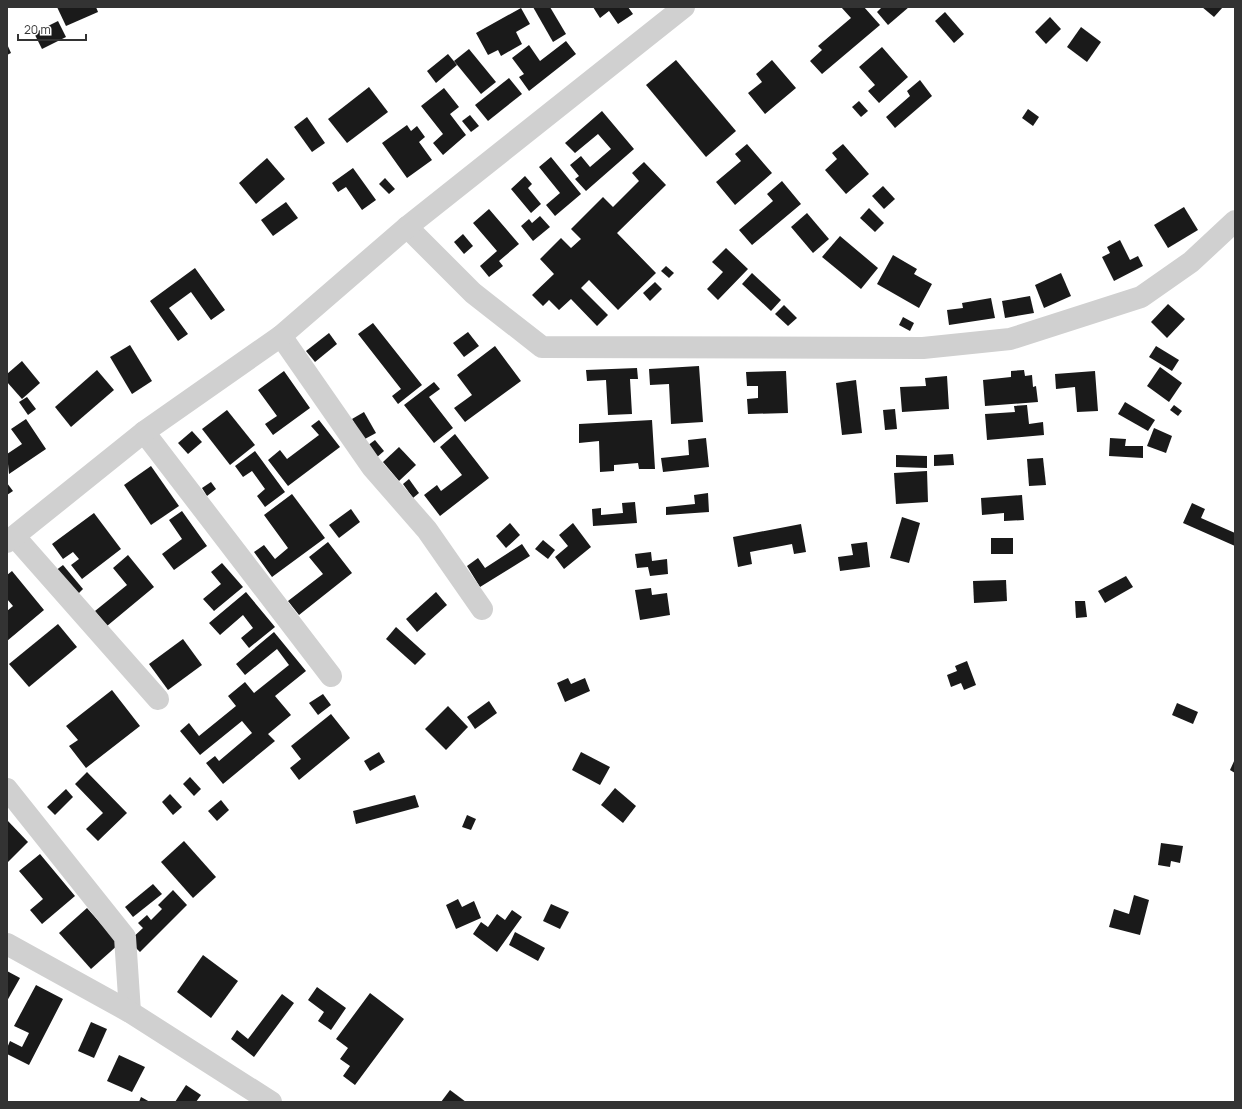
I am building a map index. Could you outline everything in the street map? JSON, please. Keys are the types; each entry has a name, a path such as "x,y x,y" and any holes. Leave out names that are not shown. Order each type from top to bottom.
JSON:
{"street":[{"path":"158,699 11,540 144,432 281,336 407,227 684,7"},
{"path":"407,227 472,294 542,347 923,348 1010,339 1141,297 1191,262 1235,221"},
{"path":"281,336 372,467 427,530 482,609"},
{"path":"144,432 331,676"},
{"path":"7,789 125,937 130,1012"},
{"path":"7,944 130,1012 271,1102"}],"building":[{"path":"57,7 96,7 98,12 66,26"},
{"path":"533,7 550,7 566,34 553,42"},
{"path":"593,7 628,7 633,14 618,24 609,11 600,18"},
{"path":"841,7 864,7 880,25 822,74 810,61 822,50 818,46 851,18"},
{"path":"882,7 909,7 888,25 877,12"},
{"path":"1202,7 1223,7 1214,17"},
{"path":"521,8 530,24 516,32 522,44 501,56 498,50 488,55 476,33"},
{"path":"945,12 964,34 954,43 935,21"},
{"path":"1050,17 1061,29 1046,44 1035,32"},
{"path":"58,21 66,37 42,49 34,33"},
{"path":"1081,27 1101,42 1087,62 1067,47"},
{"path":"566,41 576,54 529,91 519,77 524,74 512,58 529,45 540,61"},
{"path":"7,44 11,53 7,55"},
{"path":"882,47 908,77 879,103 868,91 875,85 859,67"},
{"path":"469,49 496,82 481,94 454,61"},
{"path":"448,54 457,65 436,83 427,71"},
{"path":"676,60 736,131 706,157 646,85"},
{"path":"772,60 796,88 765,114 748,93 762,82 756,74"},
{"path":"509,78 522,94 488,121 475,105"},
{"path":"920,80 932,96 895,128 886,117 910,96 907,91"},
{"path":"369,87 388,112 347,143 328,119"},
{"path":"444,88 459,107 450,114 466,135 443,155 433,143 443,134 421,106"},
{"path":"859,101 868,111 861,117 852,107"},
{"path":"1028,109 1039,117 1033,126 1022,118"},
{"path":"602,111 634,149 586,191 575,179 579,176 570,165 581,156 590,167 611,149 598,134 575,153 565,143"},
{"path":"470,115 479,126 471,132 462,121"},
{"path":"307,117 325,143 312,152 294,127"},
{"path":"407,125 411,131 417,126 425,137 419,142 432,160 407,178 382,143"},
{"path":"747,144 772,173 735,205 716,182 741,161 735,154"},
{"path":"843,144 869,174 846,194 825,170 837,159 832,153"},
{"path":"551,157 581,194 555,216 546,205 560,193 539,167"},
{"path":"267,158 285,179 256,204 239,183"},
{"path":"644,162 666,185 617,233 656,273 618,310 589,280 581,288 608,315 597,326 571,299 559,310 549,300 543,306 532,295 554,274 540,259 561,238 571,248 581,239 571,229 603,197 613,207 639,181 632,173"},
{"path":"353,168 376,200 362,210 346,187 338,192 332,183"},
{"path":"525,176 532,184 528,188 541,204 531,213 511,189"},
{"path":"385,178 395,189 389,194 379,184"},
{"path":"782,181 801,204 752,245 739,230 773,201 767,194"},
{"path":"883,186 895,199 884,209 872,196"},
{"path":"286,202 298,218 273,236 261,220"},
{"path":"1184,207 1198,230 1168,248 1154,225"},
{"path":"869,208 884,223 875,232 860,218"},
{"path":"489,209 519,244 499,261 503,266 489,277 480,266 497,251 473,223"},
{"path":"807,213 829,239 813,253 791,227"},
{"path":"540,216 550,227 533,241 521,226 529,219 532,223"},
{"path":"463,234 473,246 464,254 454,242"},
{"path":"840,236 878,268 861,289 822,257"},
{"path":"1120,240 1130,260 1138,256 1143,266 1114,281 1102,257 1110,253 1107,247"},
{"path":"726,248 748,269 718,300 707,289 723,272 712,262"},
{"path":"893,255 917,269 914,274 932,284 919,308 877,284"},
{"path":"666,266 674,273 669,278 661,271"},
{"path":"195,268 225,310 211,320 191,292 169,308 188,334 178,341 150,301"},
{"path":"752,273 781,300 771,311 742,284"},
{"path":"1061,273 1071,296 1044,308 1035,285"},
{"path":"655,282 662,289 650,301 643,293"},
{"path":"1030,296 1034,313 1005,318 1002,301"},
{"path":"991,298 995,318 949,325 947,310 963,308 962,303"},
{"path":"1168,304 1185,319 1167,338 1151,322"},
{"path":"784,305 797,318 788,326 775,314"},
{"path":"903,317 914,323 910,331 899,325"},
{"path":"373,323 422,385 398,404 392,396 401,389 358,334"},
{"path":"468,332 479,346 464,357 453,343"},
{"path":"329,333 337,344 315,362 306,351"},
{"path":"130,345 152,381 132,394 110,357"},
{"path":"495,346 521,381 465,422 454,408 472,395 457,375"},
{"path":"1156,346 1179,360 1172,371 1149,357"},
{"path":"22,361 40,383 22,399 7,382 7,374"},
{"path":"699,366 703,422 671,424 669,384 650,385 649,369"},
{"path":"1160,367 1182,383 1169,402 1147,386"},
{"path":"637,368 638,379 630,379 632,414 608,415 606,380 587,381 586,370"},
{"path":"97,370 114,390 71,427 55,407"},
{"path":"1024,370 1025,376 1032,375 1033,387 1036,386 1038,402 985,406 983,380 1011,377 1011,371"},
{"path":"284,371 310,408 273,435 265,424 277,416 258,390"},
{"path":"786,371 788,413 748,414 747,399 758,398 758,386 747,386 746,372"},
{"path":"1095,371 1098,411 1077,412 1075,387 1056,389 1055,374"},
{"path":"947,376 949,409 902,412 900,387 926,386 925,378"},
{"path":"856,380 862,433 842,435 836,383"},
{"path":"434,382 440,389 429,397 453,428 434,443 404,405"},
{"path":"27,397 36,409 28,415 19,402"},
{"path":"1125,402 1155,420 1148,431 1118,414"},
{"path":"1027,405 1029,424 1043,422 1044,435 987,440 985,414 1015,412 1014,406"},
{"path":"1174,405 1182,411 1178,416 1170,410"},
{"path":"895,409 897,429 885,430 883,410"},
{"path":"227,410 255,445 230,465 202,429"},
{"path":"364,412 376,433 363,440 352,419"},
{"path":"26,419 46,449 9,474 7,454 22,444 11,429"},
{"path":"319,420 340,447 288,486 268,460 280,450 287,459 319,435 311,426"},
{"path":"652,420 655,469 639,469 638,463 614,465 614,471 600,472 599,441 579,443 579,424"},
{"path":"1154,428 1172,436 1166,453 1147,446"},
{"path":"192,431 202,442 188,454 178,443"},
{"path":"455,434 489,478 440,516 424,495 437,485 441,491 462,475 440,447"},
{"path":"706,438 709,467 663,472 661,458 689,455 688,440"},
{"path":"1110,438 1126,439 1125,446 1143,446 1143,458 1109,456"},
{"path":"375,440 384,451 376,458 367,446"},
{"path":"399,447 416,465 399,481 383,462"},
{"path":"255,451 285,492 265,507 257,496 265,489 252,471 243,477 235,466"},
{"path":"953,454 954,465 934,466 934,455"},
{"path":"896,455 927,456 927,468 896,467"},
{"path":"1043,458 1046,485 1029,486 1027,459"},
{"path":"151,466 179,506 151,525 124,485"},
{"path":"927,471 928,502 896,504 894,473"},
{"path":"409,479 419,493 413,498 403,484"},
{"path":"211,482 216,489 207,496 202,488"},
{"path":"7,483 13,491 7,495"},
{"path":"708,493 709,512 666,515 666,507 695,504 694,495"},
{"path":"292,494 325,538 272,577 254,552 264,545 275,559 288,548 264,515"},
{"path":"1022,495 1024,520 1004,521 1004,513 982,515 981,498"},
{"path":"635,502 637,523 593,526 592,509 601,508 601,515 623,513 622,503"},
{"path":"1192,503 1205,509 1201,518 1235,533 1235,546 1183,523"},
{"path":"351,509 360,522 339,538 329,525"},
{"path":"182,511 207,546 174,570 162,554 182,539 169,520"},
{"path":"94,513 121,549 82,579 71,565 79,559 73,552 63,559 52,544"},
{"path":"902,517 920,523 909,563 890,558"},
{"path":"510,523 520,535 506,548 496,536"},
{"path":"573,523 591,547 564,569 555,557 568,546 559,535"},
{"path":"801,524 806,552 794,554 792,544 750,552 752,564 738,567 733,537"},
{"path":"991,538 1013,538 1013,554 991,554"},
{"path":"543,540 555,550 548,559 535,549"},
{"path":"328,542 352,573 299,615 288,601 323,574 309,557"},
{"path":"867,542 870,567 840,571 838,557 853,555 851,544"},
{"path":"522,544 530,556 480,587 467,566 478,558 485,568"},
{"path":"651,552 652,561 667,559 668,574 650,576 648,567 637,568 635,554"},
{"path":"128,555 154,587 107,626 95,611 127,585 113,568"},
{"path":"222,563 243,587 214,611 203,599 221,584 211,572"},
{"path":"63,565 83,589 76,596 55,571"},
{"path":"12,571 44,610 7,641 7,611 13,606 7,599 7,575"},
{"path":"1126,576 1133,587 1105,603 1098,591"},
{"path":"1006,580 1007,601 974,603 973,581"},
{"path":"651,588 652,595 667,593 670,615 640,620 635,590"},
{"path":"246,592 275,627 249,648 241,638 253,628 243,615 220,635 209,623"},
{"path":"436,592 447,605 417,632 406,619"},
{"path":"1075,601 1085,601 1087,617 1076,618"},
{"path":"58,624 77,647 29,687 9,664"},
{"path":"396,627 426,654 415,665 386,639"},
{"path":"274,632 306,671 275,696 291,715 268,734 275,741 223,784 206,763 215,756 219,761 252,733 242,721 200,755 180,731 189,723 199,736 236,706 228,696 245,682 254,693 289,665 277,649 245,675 236,664"},
{"path":"183,639 202,665 168,690 149,664"},
{"path":"967,661 976,685 964,690 961,683 951,687 947,675 957,671 955,666"},
{"path":"568,678 571,684 585,678 590,691 565,702 557,683"},
{"path":"112,690 140,726 86,768 69,746 78,740 66,726"},
{"path":"323,694 331,705 318,715 309,703"},
{"path":"489,701 497,713 475,729 467,717"},
{"path":"1177,703 1198,712 1193,724 1172,715"},
{"path":"448,706 468,727 446,750 425,729"},
{"path":"331,714 350,738 299,780 290,768 301,759 291,746"},
{"path":"379,752 385,762 370,771 364,761"},
{"path":"581,752 610,767 600,785 572,770"},
{"path":"1235,759 1235,773 1230,770"},
{"path":"87,772 127,813 98,841 86,829 103,813 75,784"},
{"path":"190,777 201,789 194,796 183,784"},
{"path":"615,788 636,806 623,823 601,805"},
{"path":"66,789 73,797 55,815 47,807"},
{"path":"170,794 182,807 173,815 162,802"},
{"path":"415,795 419,807 356,824 353,811"},
{"path":"221,800 229,810 217,821 208,811"},
{"path":"467,815 476,819 471,830 462,827"},
{"path":"7,820 28,842 7,863"},
{"path":"184,841 216,877 193,898 161,862"},
{"path":"1161,843 1183,846 1180,863 1171,861 1170,867 1158,865"},
{"path":"40,854 75,896 42,924 30,910 43,899 19,871"},
{"path":"153,884 162,894 133,917 125,907"},
{"path":"173,890 187,905 140,952 129,941 143,928 138,923 147,915 151,920 162,909 158,905"},
{"path":"1134,895 1149,900 1140,935 1109,927 1114,909 1129,914"},
{"path":"458,899 462,907 474,901 481,918 456,929 446,905"},
{"path":"551,904 569,912 560,929 543,921"},
{"path":"87,908 119,944 91,969 59,933"},
{"path":"512,910 522,917 497,952 473,934 481,922 488,927 497,914 505,920"},
{"path":"515,932 545,948 538,961 509,945"},
{"path":"203,955 238,981 211,1018 177,992"},
{"path":"7,971 20,978 7,1001"},
{"path":"36,985 63,999 29,1065 7,1054 7,1048 10,1041 22,1047 29,1033 14,1026"},
{"path":"317,987 346,1008 331,1030 318,1021 324,1012 308,1000"},
{"path":"370,993 404,1019 355,1085 343,1076 350,1066 340,1059 348,1048 336,1039"},
{"path":"282,994 294,1003 254,1057 231,1039 237,1030 248,1039"},
{"path":"91,1022 107,1029 94,1058 78,1051"},
{"path":"119,1055 145,1067 132,1092 107,1081"},
{"path":"186,1085 201,1095 196,1102 175,1102"},
{"path":"450,1090 466,1102 441,1102"},
{"path":"141,1097 150,1102 139,1102"}]}
